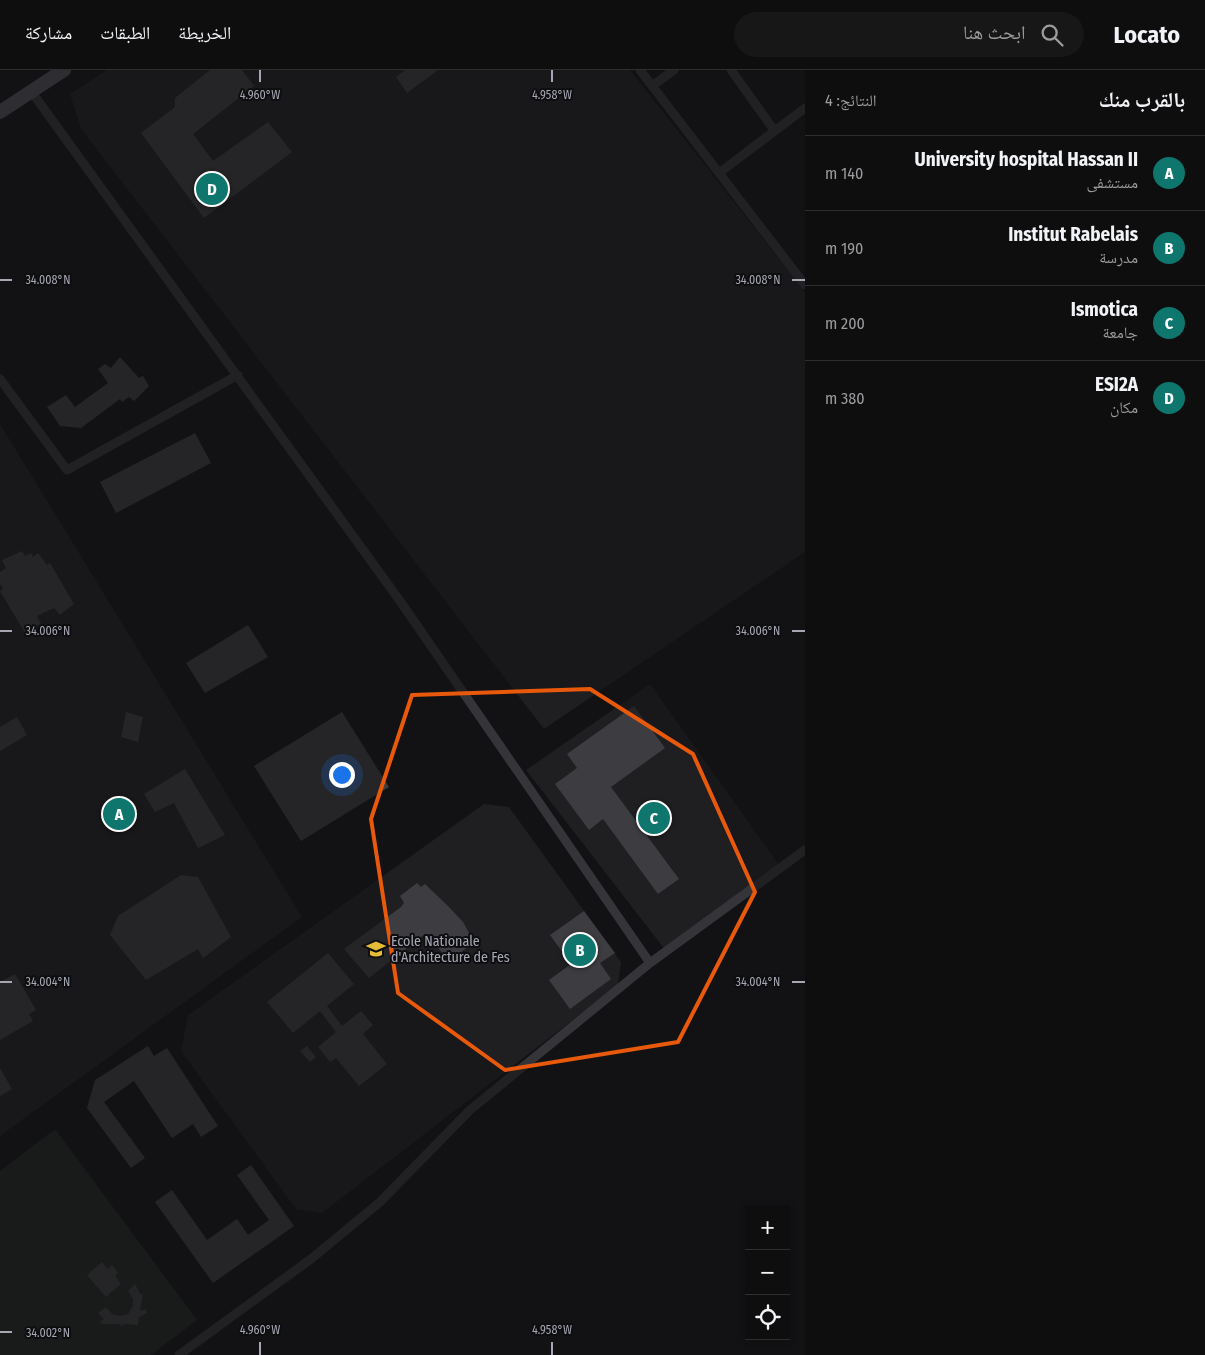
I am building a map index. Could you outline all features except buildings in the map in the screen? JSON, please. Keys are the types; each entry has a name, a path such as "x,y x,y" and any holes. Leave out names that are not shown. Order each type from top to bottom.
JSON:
{"main road":[{"path":"3,108 64,70"}],"street":[{"path":"640,70 805,285"},
{"path":"652,86 674,70"},
{"path":"731,70 774,130"},
{"path":"31,90 400,601 650,963"},
{"path":"718,173 805,108"},
{"path":"0,379 67,470 238,375"},
{"path":"179,1355 311,1259 380,1202 470,1110 650,963 805,850"}],"highlighted area":[{"path":"590,689 693,754 755,892 678,1042 505,1070 398,993 371,819 412,695"}],"shaded area":[{"path":"107,70 630,70 805,292 805,552 544,729 81,129 70,94"},
{"path":"0,424 302,917 0,1136"},
{"path":"650,684 779,865 666,951 526,770"},
{"path":"484,804 509,807 621,962 618,985 322,1213 296,1209 181,1051 188,1015"},
{"path":"55,1129 197,1320 151,1355 0,1355 0,1171"}],"place":[{"name":"ESI2A","path":"212,189"},
{"name":"University hospital Hassan II","path":"119,814"},
{"name":"Ismotica","path":"654,818"},
{"name":"Ecole Nationale d'Architecture de Fes","path":"376,949"},
{"name":"Institut Rabelais","path":"580,950"}]}
